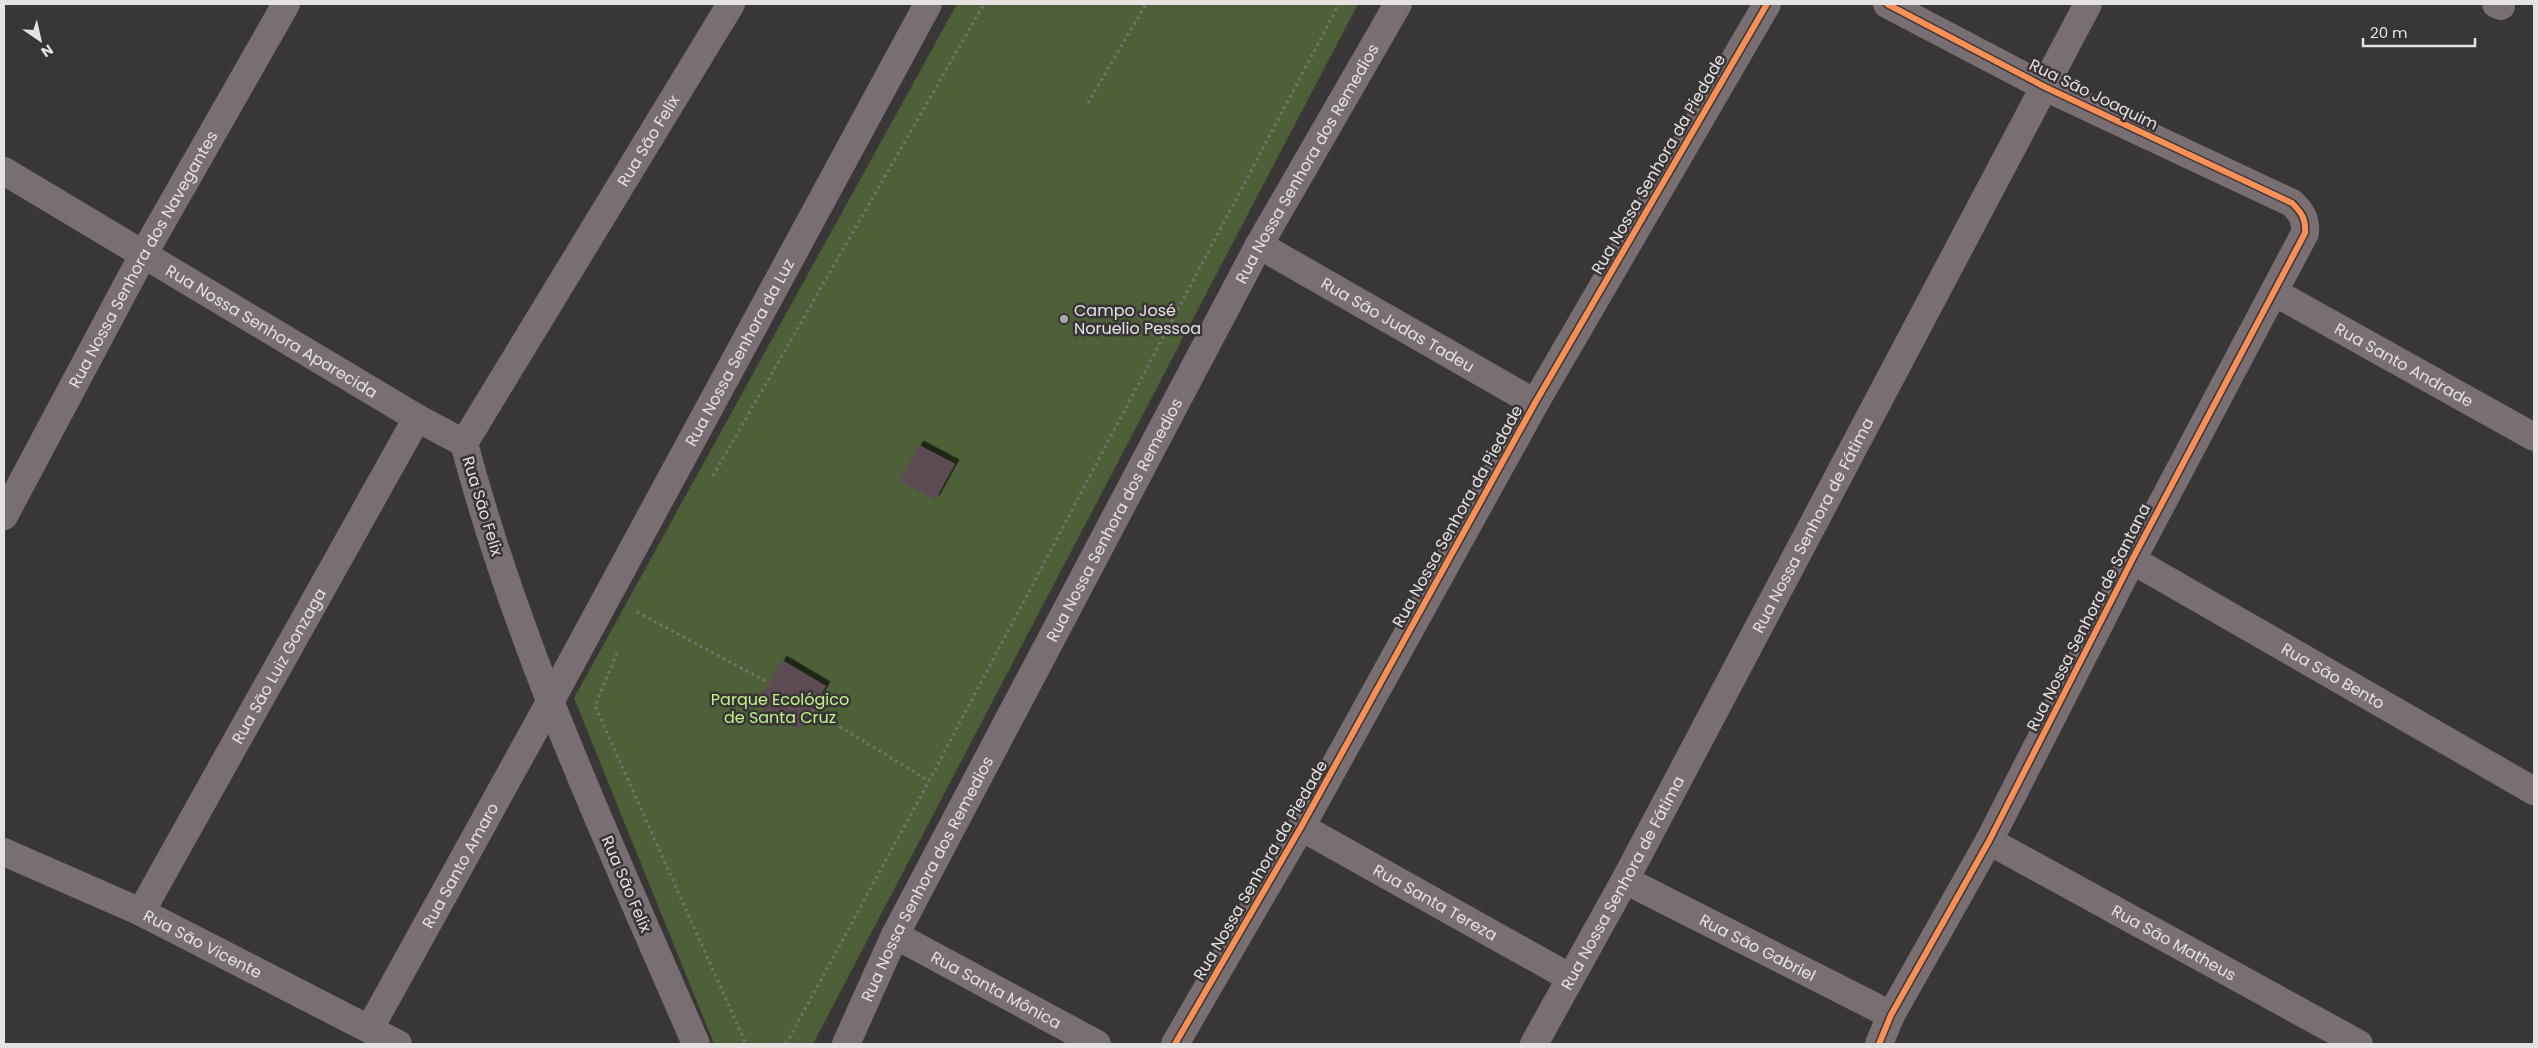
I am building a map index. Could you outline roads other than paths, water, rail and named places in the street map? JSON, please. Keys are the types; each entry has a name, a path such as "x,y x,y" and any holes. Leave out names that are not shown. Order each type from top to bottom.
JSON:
{"street":[{"name":"Rua Nossa Senhora dos Navegantes","path":"4,516 143,255 286,4"},
{"name":"Rua São Felix","path":"696,1044 550,702 482,513 464,443 731,4"},
{"name":"Rua Nossa Senhora da Luz","path":"550,702 928,4"},
{"name":"Rua Nossa Senhora dos Remedios","path":"846,1044 895,935 1260,246 1398,4"},
{"name":"Rua Nossa Senhora da Piedade","path":"1175,1044 1301,827 1535,403 1767,4"},
{"name":"Rua São Joaquim","path":"1887,4 2045,87 2292,203"},
{"name":"Rua Nossa Senhora de Fátima","path":"1534,1044 1625,880 2088,4"},
{"name":"Rua Nossa Senhora Aparecida","path":"4,171 417,418 464,443"},
{"name":"Rua Nossa Senhora de Santana","path":"1879,1044 1891,1015 1989,841 2132,560 2305,233 2305,222 2302,212 2292,203"},
{"name":"Rua São Judas Tadeu","path":"1260,246 1535,403"},
{"name":"Rua Santo Andrade","path":"2274,292 2534,437"},
{"name":"Rua São Luiz Gonzaga","path":"141,912 417,418"},
{"name":"Rua São Bento","path":"2132,560 2534,791"},
{"name":"Rua Santo Amaro","path":"370,1028 550,702"},
{"name":"Rua Santa Tereza","path":"1301,827 1570,977"},
{"name":"Rua São Matheus","path":"1989,841 2359,1044"},
{"name":"Rua São Vicente","path":"4,852 141,912 398,1044"},
{"name":"Rua São Gabriel","path":"1625,880 1891,1015"},
{"name":"Rua Santa Mônica","path":"895,935 1097,1044"}],"place":[{"name":"Campo José Noruelio Pessoa","path":"1064,319"}],"park label":[{"name":"Parque Ecológico de Santa Cruz","path":"780,708"}]}
